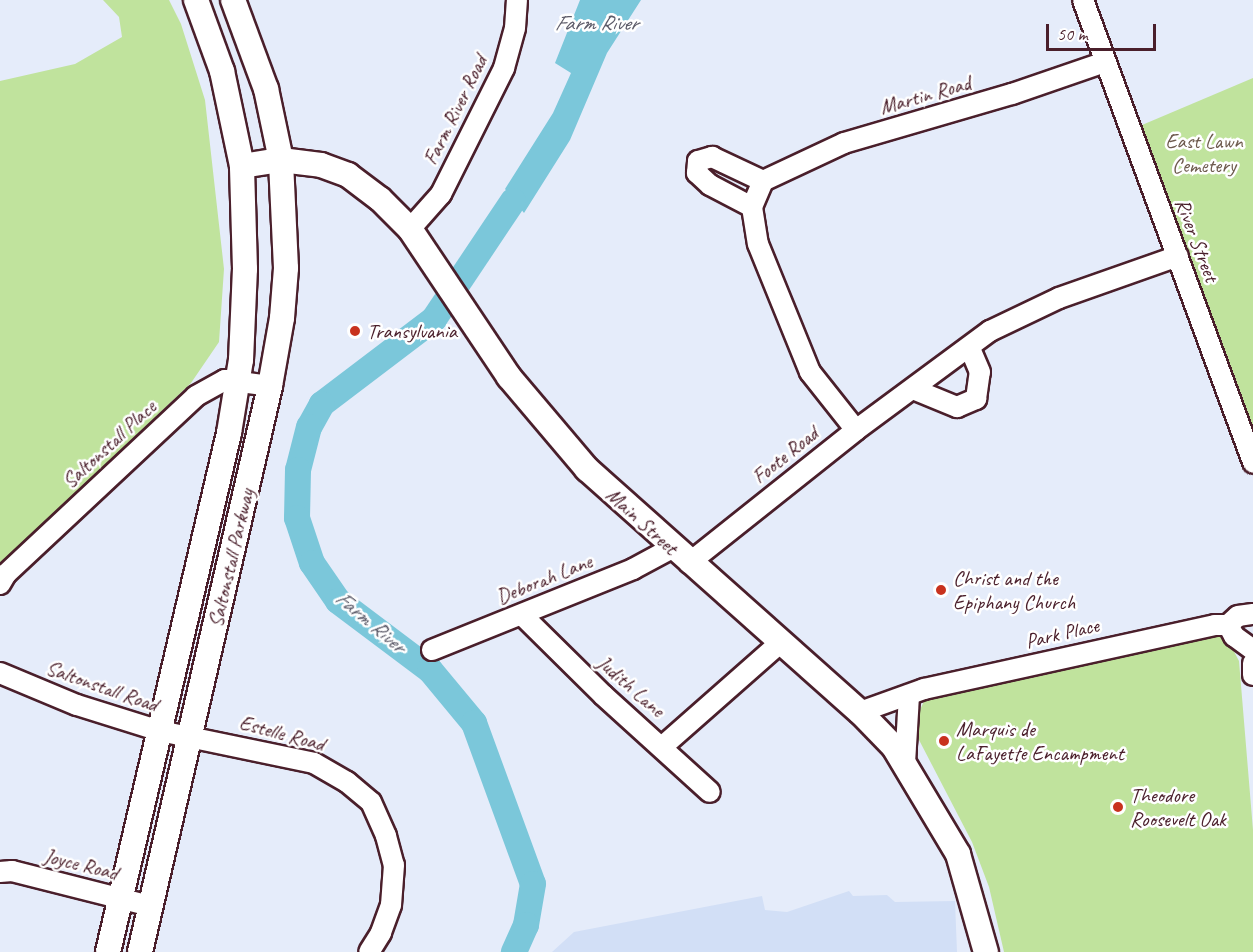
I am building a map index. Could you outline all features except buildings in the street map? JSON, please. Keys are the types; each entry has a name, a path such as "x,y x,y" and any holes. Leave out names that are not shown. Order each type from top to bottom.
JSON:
{"main road":[{"name":"Saltonstall Parkway","path":"108,952 118,898 160,731 238,381 244,314 242,166 222,71 196,0"},
{"name":"Saltonstall Parkway","path":"140,952 270,386 282,318 286,268 281,160 266,89 233,0"},
{"name":"Main Street","path":"242,166 281,160 321,165 348,175 380,199 410,229 509,376 564,444 621,503 860,712 905,763 958,854 985,947"},
{"path":"244,314 282,318"}],"street":[{"name":"Farm River Road","path":"410,229 441,194 504,68 515,28 517,0"},
{"name":"River Street","path":"1083,0 1253,463"},
{"name":"Martin Road","path":"763,181 844,143 1012,94 1105,62"},
{"path":"752,207 710,185 697,173 698,161 712,157 763,181 752,207 758,244 794,340 810,372 856,430"},
{"name":"Foote Road","path":"681,555 970,348 990,331 1059,298 1178,256"},
{"path":"913,389 957,407 976,399 980,372 970,348"},
{"name":"Saltonstall Place","path":"0,584 6,574 196,396 218,382 238,381 270,386"},
{"name":"Deborah Lane","path":"432,650 633,569 681,555"},
{"name":"Park Place","path":"860,712 909,695 1121,644 1228,625 1238,616 1253,614"},
{"name":"Judith Lane","path":"522,615 603,695 663,746 710,792"},
{"path":"1228,625 1234,636 1253,650"},
{"path":"663,746 781,642"},
{"path":"1253,663 1253,675"},
{"name":"Saltonstall Road","path":"0,673 77,705 160,731 191,735"},
{"path":"905,763 909,695"},
{"name":"Estelle Road","path":"191,735 314,763 348,782 371,802 387,836 393,865 391,905 369,952"},
{"name":"Joyce Road","path":"0,872 12,871 150,906"}],"shaded area":[{"path":"849,891 853,896 887,895 895,902 955,901 957,952 552,952 574,932 762,896 765,910 787,912"}],"green space":[{"path":"103,0 169,0 181,24 205,100 224,269 219,342 191,383 0,565 0,81 75,64 122,37 119,17"},
{"name":"East Lawn Cemetery","path":"1253,78 1253,444 1142,125"},
{"path":"1206,636 1219,636 1229,642 1239,661 1253,830 1253,952 1004,952 989,887 972,842 918,738 916,719 924,701"}],"water":[{"name":"Farm River","path":"580,0 641,0 607,53 570,140 524,213 505,189 553,113 571,73 555,63"}],"waterway":[{"name":"Farm River","path":"513,201 434,319 322,404 309,427 298,470 297,518 312,563 338,601 430,670 474,723 533,884 526,925 514,952"}],"place":[{"name":"Transylvania","path":"355,331"},
{"name":"Christ and the Epiphany Church","path":"941,590"},
{"name":"Marquis de LaFayette Encampment","path":"944,741"},
{"name":"Theodore Roosevelt Oak","path":"1118,807"}]}
